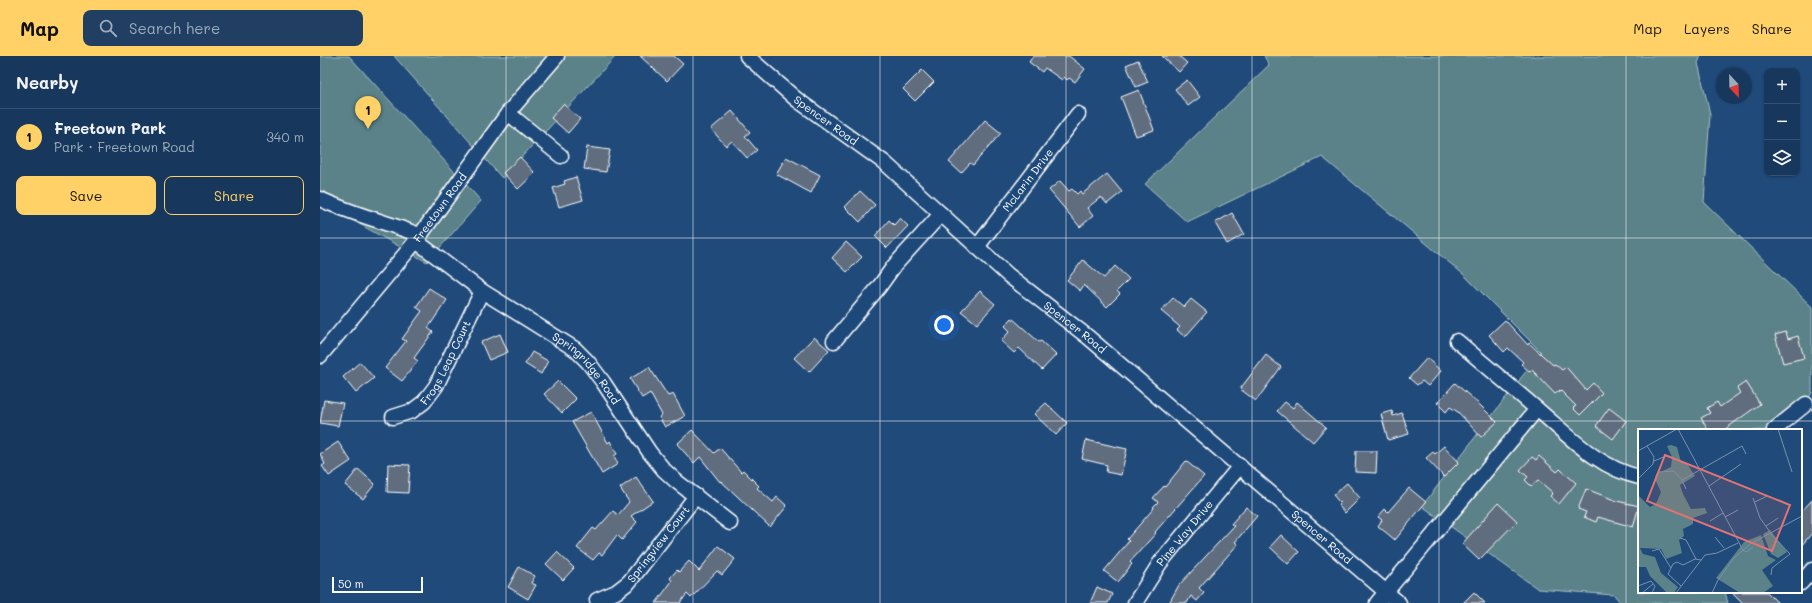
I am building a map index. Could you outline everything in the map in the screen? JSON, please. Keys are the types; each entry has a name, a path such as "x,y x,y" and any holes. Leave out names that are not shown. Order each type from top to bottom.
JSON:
{"street":[{"name":"Freetown Road","path":"320,356 418,238 508,113 556,56"},
{"name":"Spencer Road","path":"747,56 796,99 885,163 1008,275 1088,337 1399,603"},
{"path":"508,113 561,156"},
{"name":"McLarin Drive","path":"977,247 1078,114"},
{"name":"Springridge Road","path":"320,199 352,213 384,222 418,238 482,291 575,349 588,362 603,382 650,453 676,480 730,523"},
{"path":"834,341 879,287 894,266 941,214"},
{"name":"Frogs Leap Court","path":"393,417 412,411 424,402 436,386 482,291"},
{"path":"1457,341 1597,460 1626,474 1638,477"},
{"path":"1775,429 1806,404"},
{"path":"1377,603 1537,409"},
{"name":"Pine Way Drive","path":"1135,603 1160,563 1240,466"},
{"name":"Springview Court","path":"597,600 616,592 629,582 696,496"},
{"path":"1802,582 1812,570"}],"green space":[{"path":"320,56 349,56 481,201 427,262 320,202"},
{"path":"394,56 616,56 502,178"},
{"path":"1264,56 1701,56 1698,63 1710,114 1704,202 1812,307 1812,393 1784,429 1638,429 1638,593 1725,593 1728,603 1621,603 1614,595 1538,589 1422,506 1541,352 1463,274 1322,157 1187,222 1145,184 1269,65"}],"building":[{"path":"640,56 674,56 683,64 667,81"},
{"path":"1033,56 1069,56 1085,69 1075,82 1069,78 1067,80 1064,77 1062,80 1045,68 1042,72 1029,62"},
{"path":"1162,56 1179,56 1187,63 1179,72"},
{"path":"1138,60 1148,82 1136,87 1126,65"},
{"path":"922,70 934,82 915,101 903,89"},
{"path":"1187,80 1200,97 1188,106 1175,89"},
{"path":"1139,90 1154,130 1136,136 1121,97"},
{"path":"563,104 580,119 568,133 551,118"},
{"path":"732,111 750,132 745,136 757,150 747,158 732,141 726,146 711,129"},
{"path":"985,120 1001,133 973,165 970,163 961,173 949,162"},
{"path":"587,147 610,150 606,172 584,169"},
{"path":"520,157 535,173 518,189 503,173"},
{"path":"786,157 820,175 811,193 776,174"},
{"path":"1107,174 1122,192 1107,204 1101,197 1087,208 1093,216 1080,227 1049,190 1060,181 1069,191 1072,189 1077,194 1080,191 1082,194"},
{"path":"576,177 583,200 559,207 553,188 565,184 564,181"},
{"path":"860,191 875,205 860,222 845,207"},
{"path":"1232,213 1244,234 1227,244 1215,223"},
{"path":"900,218 908,226 887,248 875,236 889,220 894,225"},
{"path":"846,242 862,257 847,272 832,258"},
{"path":"1083,260 1104,278 1115,266 1129,279 1117,291 1120,294 1107,307 1084,285 1080,291 1067,280"},
{"path":"429,288 447,300 428,328 433,332 414,358 418,361 402,381 385,368 406,341 402,339 422,311 416,307"},
{"path":"980,291 995,304 977,324 961,311"},
{"path":"1173,298 1184,307 1191,299 1207,312 1185,337 1177,330 1180,327 1161,311"},
{"path":"1012,318 1056,355 1042,370 1019,348 1014,353 1001,341 1010,331 1005,326"},
{"path":"1505,320 1528,345 1529,343 1553,365 1555,364 1562,370 1566,367 1586,390 1593,383 1602,393 1580,415 1573,408 1576,406 1560,390 1555,394 1532,370 1530,372 1521,364 1523,362 1508,348 1504,352 1489,335"},
{"path":"1786,332 1788,339 1798,336 1804,358 1783,363 1775,335"},
{"path":"500,334 508,352 489,360 481,342"},
{"path":"814,337 829,350 809,372 794,358"},
{"path":"532,352 548,361 541,374 525,364"},
{"path":"1266,355 1281,367 1256,401 1240,389"},
{"path":"1427,358 1441,371 1428,386 1422,381 1417,385 1409,378"},
{"path":"360,362 374,378 356,393 343,377"},
{"path":"649,367 668,396 673,394 685,416 665,427 659,417 662,415 650,393 642,398 630,379"},
{"path":"558,381 576,399 562,413 544,394"},
{"path":"1746,382 1760,404 1725,429 1707,429 1701,418 1710,413 1707,408 1717,402 1720,407 1740,393 1737,388"},
{"path":"1455,383 1497,422 1481,437 1458,412 1450,407 1446,412 1437,403"},
{"path":"324,400 343,403 338,426 320,423"},
{"path":"1285,402 1293,408 1297,402 1326,427 1313,442 1277,411"},
{"path":"1046,403 1067,423 1056,435 1034,414"},
{"path":"1609,408 1626,421 1613,439 1596,426"},
{"path":"1392,411 1393,416 1402,413 1409,434 1388,440 1381,414"},
{"path":"591,412 608,443 610,441 617,454 614,456 618,464 602,474 572,422"},
{"path":"692,430 714,453 720,448 741,472 743,470 759,486 757,488 773,502 777,497 787,506 770,527 721,481 720,482 700,457 694,463 677,444"},
{"path":"1086,440 1127,449 1121,475 1106,472 1107,465 1082,459"},
{"path":"338,442 351,461 329,476 322,466 325,464 320,454"},
{"path":"1444,446 1459,462 1444,477 1426,458 1433,452 1435,454"},
{"path":"1356,451 1377,451 1376,473 1355,472"},
{"path":"1539,456 1557,472 1560,469 1576,483 1559,504 1550,496 1553,493 1538,480 1531,486 1525,480 1528,477 1520,470 1532,457 1536,460"},
{"path":"1186,461 1204,476 1130,562 1132,564 1118,582 1104,571 1129,541 1127,539 1154,508 1153,507 1158,502 1153,498 1164,486 1165,487"},
{"path":"388,464 410,465 408,493 387,492"},
{"path":"358,469 375,484 363,499 345,485"},
{"path":"636,477 653,501 631,516 637,522 622,540 617,535 602,555 599,553 593,560 577,548 593,528 596,530 613,511 618,515 629,502 620,488"},
{"path":"1347,483 1360,498 1345,513 1338,505 1340,503 1333,495"},
{"path":"1409,488 1426,502 1395,540 1378,526 1382,520 1378,517 1385,509 1388,512"},
{"path":"1586,489 1617,501 1638,506 1633,527 1598,517 1596,522 1584,517 1586,512 1578,509"},
{"path":"1812,500 1812,533 1802,545 1802,511"},
{"path":"1498,503 1517,521 1479,560 1462,544"},
{"path":"1246,507 1257,516 1235,542 1238,544 1199,588 1204,593 1197,601 1191,596 1187,603 1169,603 1179,585 1234,526 1231,524"},
{"path":"1281,535 1299,552 1288,564 1270,547"},
{"path":"718,546 735,559 722,575 717,571 691,598 687,594 680,603 656,603 672,581 670,578 677,570 679,572 689,561 699,571"},
{"path":"557,552 574,568 563,580 546,564"},
{"path":"519,567 535,576 531,583 536,585 528,599 508,587"},
{"path":"1097,587 1112,594 1108,603 1090,603"},
{"path":"1474,592 1485,603 1463,603"},
{"path":"1733,593 1768,593 1778,603 1743,603"}],"place":[{"name":"Freetown Park","path":"368,129"}]}
